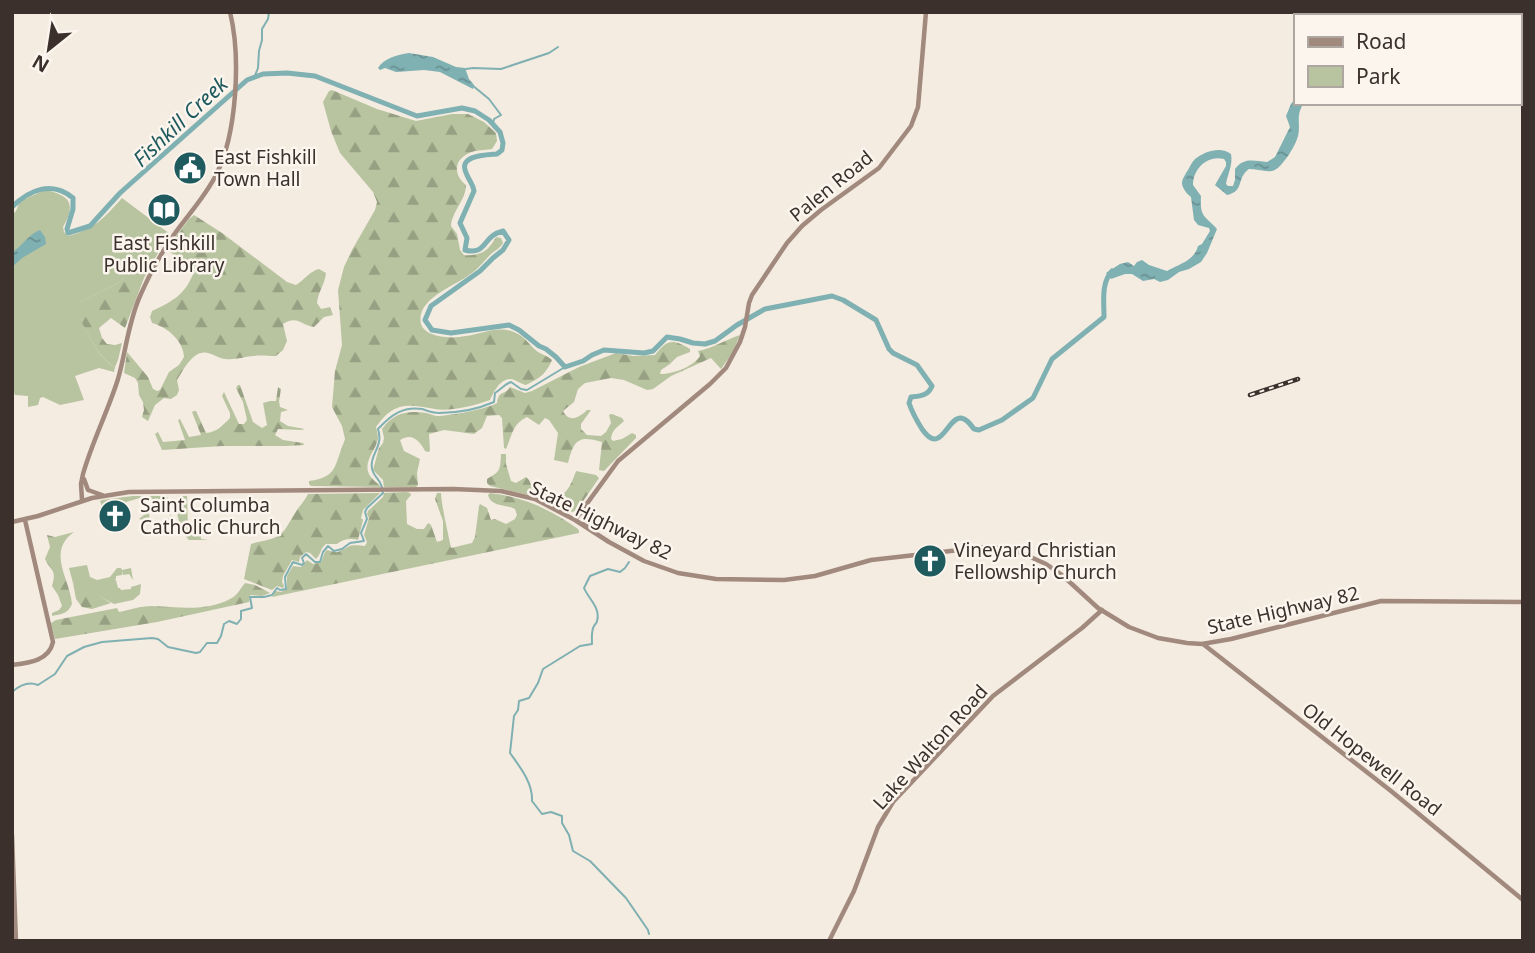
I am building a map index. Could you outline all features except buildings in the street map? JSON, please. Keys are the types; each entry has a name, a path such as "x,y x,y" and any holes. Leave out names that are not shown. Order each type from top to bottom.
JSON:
{"main road":[{"path":"82,500 83,476 124,359 130,322 140,295 161,254 217,173 229,142 234,79 234,36 230,12"},
{"name":"Palen Road","path":"575,520 618,461 720,374 733,357 745,327 752,295 791,238 821,210 875,172 911,126 918,107 926,12"},
{"path":"83,476 88,490 103,495"},
{"name":"State Highway 82","path":"12,522 103,495 144,491 481,489 508,492 542,502 644,561 678,573 716,579 784,580 816,576 871,560 986,547 1009,550 1046,564 1102,610 1129,627 1171,641 1202,644 1381,601 1523,602"},
{"path":"585,507 584,519 587,528"},
{"path":"12,665 40,659 49,653 52,645 25,520"},
{"name":"Lake Walton Road","path":"829,941 854,891 878,827 893,803 993,696 1102,610"},
{"name":"Old Hopewell Road","path":"1202,644 1391,791 1523,900"},
{"path":"12,835 16,941"}],"green space":[{"path":"332,90 377,109 416,121 452,114 468,114 484,122 496,133 497,141 492,149 468,153 457,165 458,175 466,185 451,226 457,234 460,250 464,255 485,251 497,237 501,238 503,243 475,271 431,300 424,307 421,324 430,333 448,337 496,330 511,331 552,360 545,372 535,380 526,385 512,379 506,380 497,387 490,400 484,402 448,410 402,406 389,413 376,427 378,439 368,465 370,476 381,487 309,484 309,481 325,477 334,469 345,439 342,426 332,407 335,371 342,345 338,290 344,267 377,202 373,192 340,153 331,131 323,102"},
{"path":"45,190 68,201 69,212 63,227 68,236 98,222 122,198 170,234 163,244 158,241 125,278 74,305 96,349 115,367 114,372 99,368 75,376 84,400 60,405 43,397 38,405 28,407 28,396 15,395 12,387 12,215 20,201"},
{"path":"194,215 287,282 296,285 319,269 326,273 317,303 321,309 330,307 333,315 324,317 314,327 296,320 283,324 287,341 276,356 229,359 212,354 198,354 177,380 177,395 171,399 164,398 155,405 148,421 142,417 144,410 138,383 135,378 124,373 127,352 157,391 169,372 179,365 184,357 177,340 168,331 152,323 150,317 152,311 182,292 194,272 166,249"},
{"path":"159,241 163,244 144,278 125,328 111,318 99,328 107,344 122,343 115,367 96,349 73,305 119,282"},
{"path":"740,335 733,352 721,369 711,358 671,376 653,389 647,390 624,380 611,378 585,383 578,389 574,402 563,411 568,417 574,418 591,410 581,424 581,429 587,435 601,436 606,432 611,423 609,415 612,414 624,421 613,433 613,441 632,433 636,435 604,471 599,470 602,442 594,440 578,441 572,449 568,463 554,460 558,433 545,418 539,425 527,417 522,420 513,431 506,449 504,448 502,418 499,415 487,416 482,428 474,434 444,430 429,434 428,452 412,437 400,440 404,451 420,459 416,487 384,487 383,480 373,470 383,443 382,429 391,419 401,414 419,412 437,416 477,410 497,403 499,396 510,387 525,393 616,353 633,356 655,355 663,346 674,342 690,349 690,352 677,357 661,370 660,374 671,373 693,363 700,356 698,351"},
{"path":"238,385 253,422 262,428 267,425 263,403 276,401 278,387 281,389 280,407 288,410 281,412 280,421 288,426 305,429 278,429 275,435 283,440 304,445 162,450 155,434 158,432 163,442 185,440 178,420 180,419 189,437 201,435 192,412 194,411 206,433 224,424 230,418 230,413 222,396 224,392 239,424 244,424 247,420 236,388"},
{"path":"501,454 506,454 511,481 516,483 526,477 533,489 549,495 561,495 565,492 576,471 599,478 577,510 572,512 538,497 490,486 487,479 499,470"},
{"path":"406,492 411,495 406,501 407,524 424,529 428,523 437,542 443,540 443,521 435,499 437,493 441,493 451,548 472,543 480,504 487,508 491,520 506,524 515,519 515,509 492,502 488,495 490,493 537,505 568,522 578,529 579,533 272,597 275,591 281,592 287,588 287,576 293,566 301,567 307,560 313,564 321,562 327,550 337,552 352,546 365,546 368,511 384,493"},
{"path":"380,493 363,510 358,540 347,539 337,544 326,544 316,559 306,552 299,562 292,560 283,576 283,588 277,586 272,590 244,579 251,544 281,534 308,494"},
{"path":"166,496 168,499 150,499 150,522 139,519 145,514 143,500 140,498 126,502 124,509 107,508 104,512 105,518 101,519 102,500"},
{"path":"179,496 187,496 188,528 199,528 201,522 201,539 209,540 189,540 186,536 177,513"},
{"path":"74,532 66,540 61,557 72,604 66,612 52,616 52,613 62,606 52,586 54,573 45,559 50,547 47,535 55,537"},
{"path":"87,565 90,577 97,580 110,577 117,568 131,568 133,580 129,574 123,575 122,571 122,575 116,576 114,580 121,590 141,584 140,594 133,600 114,604 86,591 73,583 69,568"},
{"path":"75,582 79,582 86,591 90,590 111,603 92,609 82,607 76,599"},
{"path":"245,583 270,593 262,596 250,595 249,602 157,622 55,639 51,625 56,620 117,608 119,612 148,606 211,606 232,598"}],"water":[{"path":"409,53 433,57 465,68 474,85 473,89 440,72 396,72 378,68 387,59"},
{"path":"1294,100 1294,105 1303,105 1298,136 1288,156 1276,170 1249,169 1236,191 1227,195 1215,185 1226,166 1224,159 1207,161 1196,173 1193,185 1201,196 1202,212 1217,229 1201,262 1160,282 1154,279 1143,281 1132,274 1111,279 1106,273 1128,262 1134,266 1142,260 1167,271 1186,262 1210,231 1194,220 1191,197 1182,184 1192,162 1208,152 1218,150 1231,154 1226,184 1233,186 1235,169 1242,163 1267,162 1275,157 1290,127 1286,116"},
{"path":"40,230 46,244 12,267 14,251"}],"waterway":[{"path":"254,78 258,68 262,29 269,12"},
{"path":"466,69 501,69 549,53 558,47"},
{"name":"Fishkill Creek","path":"12,207 33,192 57,189 73,198 68,233 90,226 120,193 247,80 263,74 315,76 417,116 462,108 475,111 489,120 500,132 503,143 502,150 497,154 473,157 465,163 474,191 460,223 467,238 465,250 477,250 496,233 503,231 509,240 503,250 480,271 431,306 425,320 432,330 451,333 509,325 546,349 565,367 604,350 644,353 653,351 667,337 705,344 715,341 765,309 832,296 876,320 889,349 917,365 932,386 926,394 911,397 909,403 922,429 934,439 939,438 956,419 961,418 979,430 1002,420 1033,398 1052,359 1104,317 1105,287 1112,271"},
{"path":"472,85 489,99 501,115 494,119 493,124"},
{"path":"12,692 24,684 38,685 55,674 67,656 102,642 152,638 168,647 196,653 207,643 217,643 224,624 229,621 237,624 241,619 241,611 252,608 250,597 264,597 272,595 277,588 286,589 285,577 293,562 302,565 302,558 306,554 315,562 320,562 328,546 334,551 350,543 364,541 361,533 367,519 365,512 383,493 372,463 379,441 378,429 388,420 409,409 446,413 481,407 494,402 495,393 511,382 527,390 565,367"},
{"path":"637,549 639,544"},
{"path":"629,562 620,572 608,569 590,576 584,588 596,607 598,616 592,630 592,644 580,646 543,669 529,698 519,701 514,716 510,753 528,782 532,801 542,814 551,812 562,816 573,851 590,861 626,898 649,934"}],"railway":[{"path":"1250,395 1298,379"}],"place":[{"name":"East Fishkill Town Hall","path":"190,168"},
{"name":"East Fishkill Public Library","path":"164,210"},
{"name":"Saint Columba Catholic Church","path":"115,516"},
{"name":"Vineyard Christian Fellowship Church","path":"930,561"}]}
